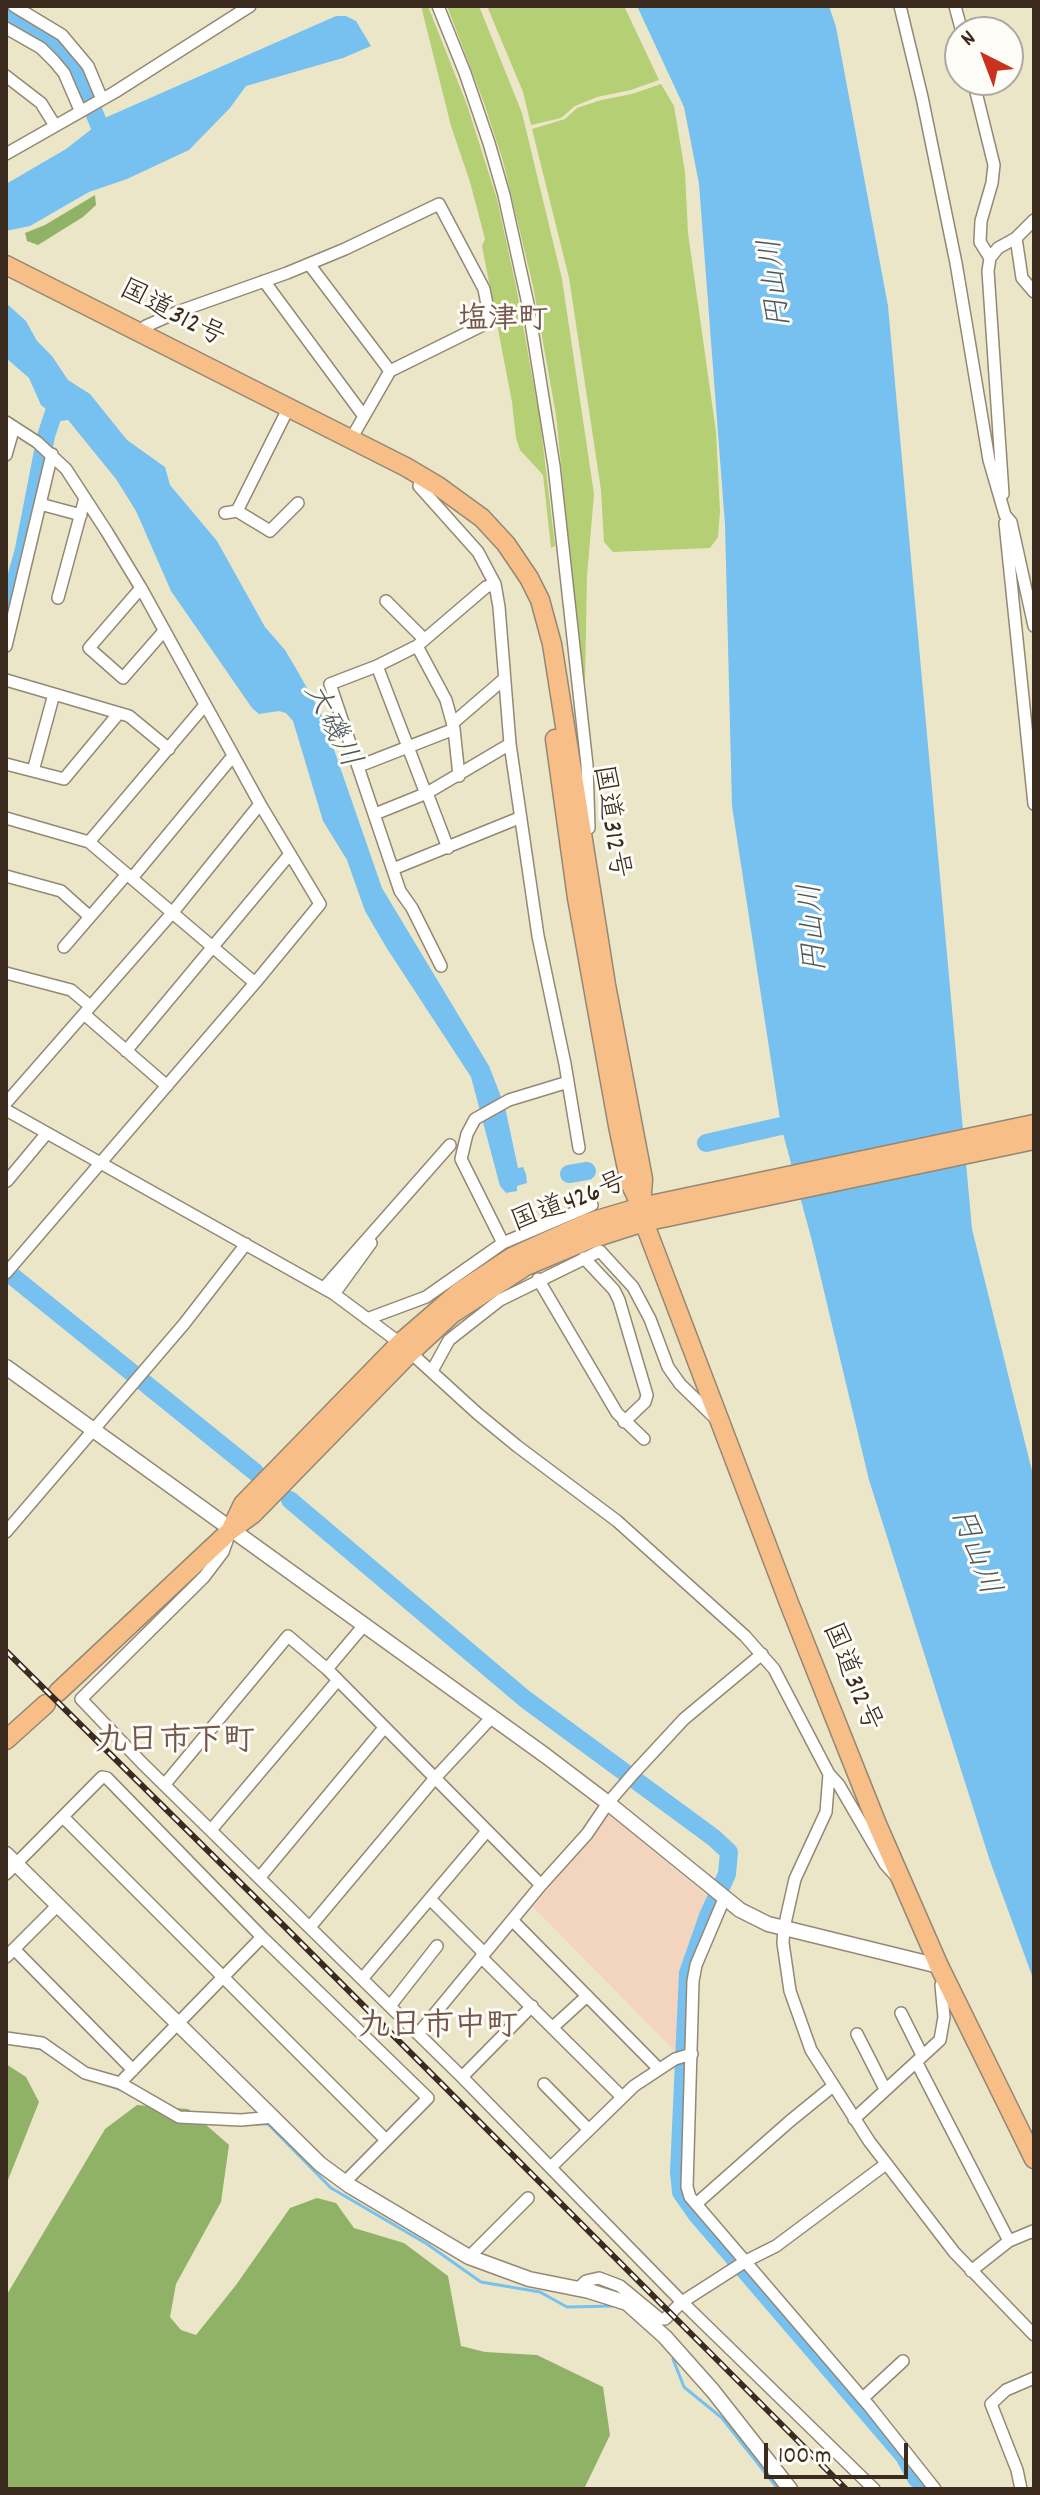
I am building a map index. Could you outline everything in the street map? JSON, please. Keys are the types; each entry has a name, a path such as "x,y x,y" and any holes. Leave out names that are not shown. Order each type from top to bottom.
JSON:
{"highway":[{"name":"国道312号","path":"6,265 289,407 438,486 473,509 491,527 518,561 540,600 555,658 599,943 643,1179 643,1215 825,1695 902,1883 942,1973 1034,2159"},
{"name":"国道426号","path":"6,1740 231,1530 243,1504 405,1347 432,1313 489,1271 551,1238 591,1225 1034,1124"},
{"name":"国道426号","path":"670,1208 1034,1140"}],"street":[{"path":"14,6 62,35 88,66 100,98"},
{"path":"8,149 115,92 250,6"},
{"path":"438,6 489,143 528,304 554,466 587,765 589,828"},
{"path":"900,6 956,263 989,460 1005,515 1011,522 1034,626"},
{"path":"6,28 41,48 54,61 64,73 80,110"},
{"path":"6,76 41,103 54,124"},
{"path":"977,96 994,165 981,221 980,242 990,258"},
{"path":"140,332 146,326 180,311 309,264 439,204 484,289 489,315 485,324 390,371 351,439"},
{"path":"1034,220 1016,238 998,248 990,258 988,271 1005,515 1034,804"},
{"path":"1016,238 1022,278 1034,292"},
{"path":"309,264 390,371"},
{"path":"264,281 363,415"},
{"path":"289,407 231,512 270,531 298,503"},
{"path":"6,455 10,424 52,454 66,469 141,588 260,804 320,904 101,1163 8,1266"},
{"path":"6,646 52,454"},
{"path":"421,476 419,486 478,552 495,584 519,818 538,936 579,1148"},
{"path":"58,598 85,498"},
{"path":"40,504 81,515"},
{"path":"441,966 400,891 330,684 377,666 421,642 486,587 495,584"},
{"path":"141,588 89,648 123,678 164,631"},
{"path":"386,601 421,642 446,700 453,726 459,776"},
{"path":"377,666 448,848"},
{"path":"359,766 453,726 504,679"},
{"path":"6,680 129,716 169,749"},
{"path":"33,771 54,694"},
{"path":"89,842 205,705"},
{"path":"6,764 64,779 119,713"},
{"path":"375,814 459,776 510,744"},
{"path":"64,947 233,756"},
{"path":"6,1103 173,912 260,804"},
{"path":"6,818 89,842 255,983"},
{"path":"393,869 519,818"},
{"path":"126,1051 290,854"},
{"path":"6,876 61,891 89,916"},
{"path":"6,973 71,990 126,1051 167,1086"},
{"path":"503,1243 461,1159 467,1134 475,1119 509,1100 568,1082"},
{"path":"6,1110 329,1291 405,1347 488,1422 617,1521 697,1591 762,1654 784,1685 829,1774 839,1785 885,1864 902,1883"},
{"path":"7,1181 47,1133"},
{"path":"329,1291 369,1249 371,1236 450,1145"},
{"path":"367,1319 426,1297 503,1243 591,1225"},
{"path":"584,1258 591,1225"},
{"path":"591,1225 633,1287 650,1319 668,1367 680,1384 720,1423"},
{"path":"6,1532 184,1324 246,1244"},
{"path":"432,1371 449,1340 464,1326 500,1300 584,1258"},
{"path":"584,1258 614,1290 619,1300 647,1395 645,1402 624,1422"},
{"path":"538,1279 624,1422 644,1439"},
{"path":"6,1367 492,1717 608,1803 740,1910 784,1928 942,1973 943,2033 940,2040 854,2119"},
{"path":"231,1530 223,1552 204,1577 81,1699 462,2077 682,2302 874,2489"},
{"path":"327,1669 365,1624"},
{"path":"165,1784 288,1636 327,1669 541,1885"},
{"path":"418,2034 587,1834 630,1777 684,1719 762,1654"},
{"path":"211,1830 338,1680"},
{"path":"310,1927 435,1778 492,1717"},
{"path":"260,1877 384,1728"},
{"path":"829,1774 826,1812 795,1879 783,1943 790,1991 811,2050 886,2164 971,2271 1034,2335"},
{"path":"345,2182 428,2098 262,1937 107,1778 102,1777 63,1817 9,1864 58,1905 180,2022 320,2164 345,2182 469,2257 529,2279 627,2303 665,2337 732,2414 790,2489"},
{"path":"63,1817 386,2140"},
{"path":"362,1979 487,1831"},
{"path":"719,1895 696,1965 687,2055 687,2187 696,2204 742,2263 921,2467 926,2486"},
{"path":"430,1899 622,2097"},
{"path":"58,1905 10,1953 133,2070"},
{"path":"512,1920 659,2069"},
{"path":"120,2083 262,1937"},
{"path":"390,2006 437,1946"},
{"path":"553,2027 587,1996"},
{"path":"462,2077 532,2006"},
{"path":"901,2013 920,2059 1009,2241"},
{"path":"857,2034 885,2089"},
{"path":"6,2038 42,2043 85,2073 120,2083 179,2117 241,2120 274,2117"},
{"path":"551,2167 622,2097 659,2069 687,2055"},
{"path":"544,2084 589,2130"},
{"path":"696,2204 833,2086"},
{"path":"578,2289 586,2281 599,2278 620,2286 660,2319 665,2319 682,2302 742,2263 776,2246 886,2164"},
{"path":"469,2257 528,2198"},
{"path":"971,2271 1009,2241 1034,2233"},
{"path":"863,2398 903,2361"},
{"path":"1021,2489 1017,2470 991,2404 1006,2390 1034,2378"}],"shaded area":[{"path":"609,1814 711,1899 685,1981 684,2052 681,2053 676,2052 533,1907"}],"green space":[{"path":"421,6 428,6 467,105 497,199 540,420 555,546 551,548 543,475 520,450 516,438 482,246 485,239 451,126"},
{"path":"447,6 479,6 522,113 562,279 594,494 587,576 585,685 556,415 533,286 503,161"},
{"path":"487,6 624,6 659,80 597,97 575,106 561,118 531,125 523,92"},
{"path":"661,84 674,106 685,172 688,233 716,432 720,511 718,537 710,548 613,552 604,542 601,490 569,278 532,129 565,119 577,108"},
{"path":"95,195 96,205 83,217 38,245 27,241 25,233 45,225"},
{"path":"6,2064 26,2077 39,2102 6,2185"},
{"path":"137,2105 188,2109 229,2145 221,2202 176,2284 170,2317 181,2330 196,2335 236,2285 290,2208 317,2198 336,2203 354,2228 404,2243 448,2276 461,2346 485,2352 537,2355 603,2387 610,2435 584,2489 6,2489 6,2296 105,2129"}],"water":[{"name":"円山川","path":"637,6 829,6 836,27 888,306 972,1229 1034,1479 1034,1981 990,1861 869,1480 781,1126 732,806 725,525 699,184 684,107"},
{"path":"336,16 346,16 356,21 371,46 343,58 246,86 230,108 189,150 127,179 89,192 30,226 6,231 6,184 66,149 107,117"},
{"path":"6,303 26,321 37,341 52,356 68,380 90,394 127,440 165,467 170,485 217,541 265,627 285,650 298,672 322,715 382,888 489,1066 505,1107 518,1168 523,1167 526,1174 527,1183 517,1186 517,1191 506,1193 500,1186 471,1077 365,911 347,860 323,821 293,721 286,713 259,714 252,708 171,591 136,511 116,479 68,420 61,421 41,405 29,378 6,358"}],"waterway":[{"name":"大磯川","path":"6,16 47,41 69,64 86,93 102,132 95,143"},
{"path":"6,615 24,549 46,436 60,394"},
{"name":"大磯川","path":"706,1143 781,1126 804,1125"},
{"name":"大磯川","path":"569,1174 587,1171"},
{"path":"6,1271 255,1472"},
{"path":"290,1500 525,1699 729,1852 727,1874 688,1973 679,2172 681,2192 697,2215 904,2456 916,2478 927,2489"},
{"path":"13,2044 48,2053"},
{"path":"84,2077 122,2090"},
{"path":"181,2122 206,2124"},
{"path":"257,2124 268,2124 331,2188 427,2244 481,2282 540,2292 567,2307 614,2306"},
{"path":"673,2359 684,2387 722,2418 778,2489"}],"railway":[{"path":"6,1651 846,2489"}],"district":[{"name":"塩津町","path":"503,323"},
{"name":"九日市下町","path":"175,1745"},
{"name":"九日市中町","path":"438,2030"}]}
